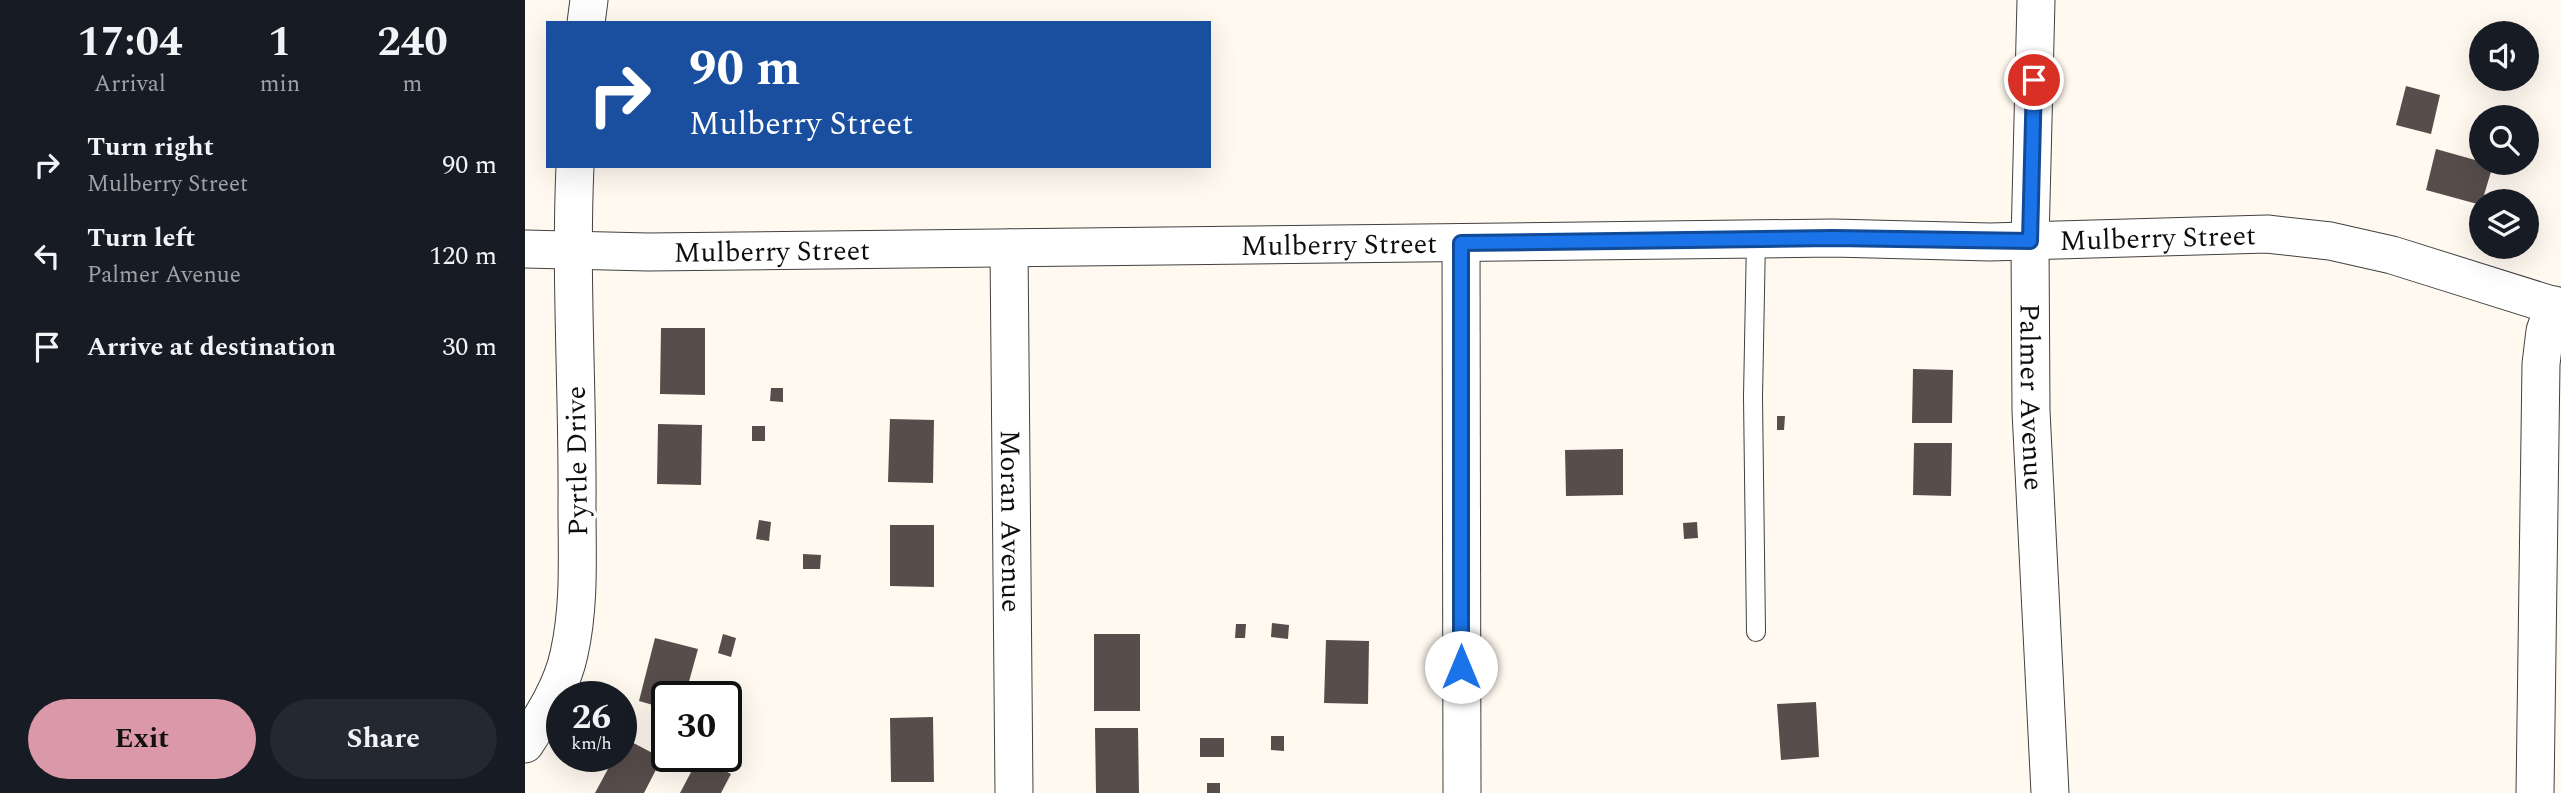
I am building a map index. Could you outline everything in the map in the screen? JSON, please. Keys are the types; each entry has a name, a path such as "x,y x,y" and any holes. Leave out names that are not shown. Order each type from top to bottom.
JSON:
{"street":[{"path":"586,21 589,0"},
{"name":"Palmer Avenue","path":"2036,0 2030,241 2031,411 2050,793"},
{"name":"Pyrtle Drive","path":"525,744 553,699 568,657 576,612 577,474 571,250 575,168"},
{"name":"Mulberry Street","path":"525,249 1009,248 1756,239 2030,241 2267,234 2330,241 2392,255 2557,306"},
{"path":"1461,243 1462,793"},
{"name":"Moran Avenue","path":"1009,248 1014,793"},
{"path":"2535,793 2541,364 2545,331 2557,306"}],"lane":[{"path":"1756,239 1753,397 1756,632"}],"building":[{"path":"2406,86 2440,95 2431,134 2396,125"},
{"path":"2436,149 2469,158 2469,175 2490,175 2486,189 2469,189 2469,202 2426,190"},
{"path":"661,328 705,328 705,395 660,394"},
{"path":"1913,369 1953,370 1952,423 1912,423"},
{"path":"771,388 783,388 783,402 770,401"},
{"path":"1777,416 1785,416 1784,430 1777,430"},
{"path":"890,419 934,420 933,483 888,482"},
{"path":"658,424 702,425 701,485 657,484"},
{"path":"752,426 765,426 765,441 752,441"},
{"path":"1914,443 1952,443 1951,496 1913,495"},
{"path":"1623,449 1623,495 1566,496 1565,450"},
{"path":"759,520 771,522 769,541 756,539"},
{"path":"1697,522 1698,538 1684,539 1683,523"},
{"path":"890,525 934,525 934,587 890,586"},
{"path":"803,554 821,555 820,569 803,569"},
{"path":"1272,623 1289,625 1288,639 1271,637"},
{"path":"1236,624 1246,624 1245,638 1235,638"},
{"path":"723,634 736,638 731,657 718,653"},
{"path":"1094,634 1140,634 1140,711 1094,711"},
{"path":"655,638 698,649 689,681 651,681 651,704 639,701"},
{"path":"1326,640 1369,641 1368,704 1324,703"},
{"path":"1816,702 1819,757 1781,760 1777,704"},
{"path":"933,717 934,782 891,782 890,718"},
{"path":"1095,728 1138,728 1139,793 1096,793"},
{"path":"1271,736 1284,736 1284,751 1271,750"},
{"path":"1200,738 1224,738 1224,757 1200,757"},
{"path":"637,745 651,752 651,772 655,772 644,793 595,793 606,772 637,772"},
{"path":"691,772 731,774 721,793 680,793"},
{"path":"1207,783 1220,783 1220,793 1207,793"}],"route":[{"path":"1461,667 1461,243 1833,238 2030,241 2034,80"}]}
